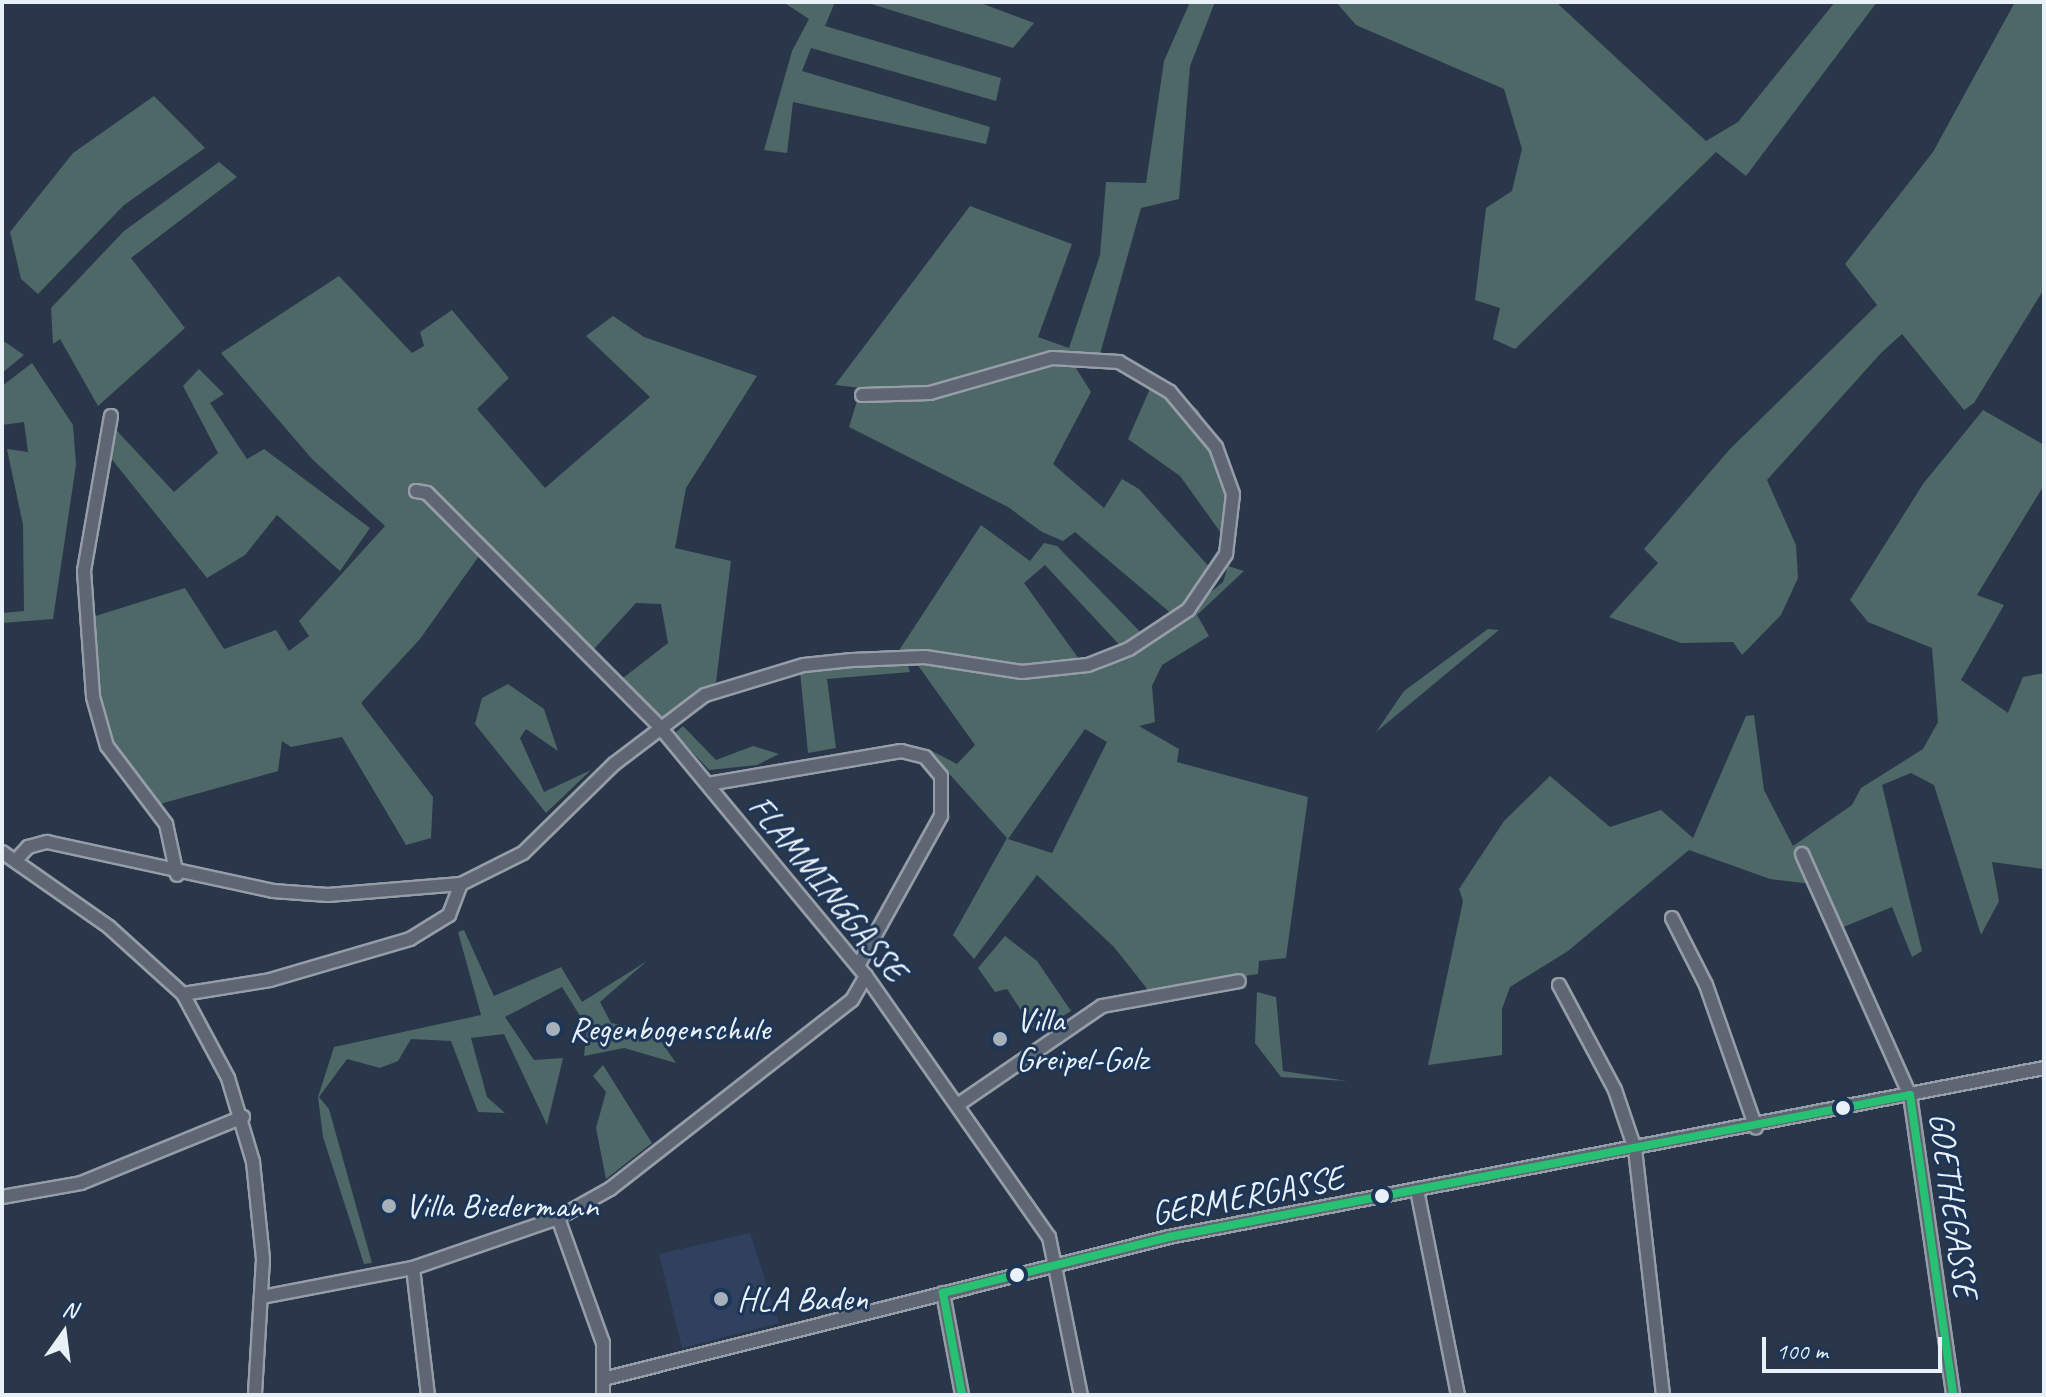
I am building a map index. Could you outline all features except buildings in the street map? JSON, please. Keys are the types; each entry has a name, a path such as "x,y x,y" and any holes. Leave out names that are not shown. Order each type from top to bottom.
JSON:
{"street":[{"path":"16,860 28,847 47,842 177,875 328,895 461,884 523,853 659,726 705,695 804,665 895,657 1022,672 1088,665 1129,649 1188,610 1226,554 1233,494 1216,447 1170,392 1119,362 1052,358 930,393 862,395"},
{"path":"111,416 84,571 93,697 107,746 166,824 177,875"},
{"name":"FLAMMINGGASSE","path":"416,491 427,493 659,726 862,971 959,1104 1049,1237 1057,1262 1081,1395"},
{"path":"262,1297 413,1268 558,1218 610,1189 852,1000 862,971 945,804 941,776 925,757 901,751 708,784"},
{"path":"2,852 109,927 183,994 243,1117 253,1162 262,1297 255,1395"},
{"name":"GOETHEGASSE","path":"1802,854 1910,1095 1953,1395"},
{"path":"183,994 270,980 410,939 449,915 461,884"},
{"path":"1672,918 1706,985 1756,1128"},
{"path":"959,1104 1102,1006 1239,981"},
{"path":"1559,985 1615,1090 1635,1149 1663,1395"},
{"name":"GERMERGASSE","path":"607,1378 1057,1262 1417,1190 1756,1128 2044,1068"},
{"path":"2,1197 81,1183 243,1117"},
{"path":"1417,1190 1458,1395"},
{"path":"558,1218 603,1343 607,1378 603,1395"},
{"path":"413,1268 428,1395"},
{"path":"943,1293 962,1395"}],"shaded area":[{"name":"HLA Baden","path":"750,1233 779,1323 682,1348 659,1254"}],"green space":[{"path":"783,2 835,2 825,26 1001,78 996,101 811,48 802,71 990,127 986,144 793,102 787,153 764,150 792,51 809,19"},
{"path":"865,2 978,2 1034,23 1013,48"},
{"path":"1190,2 1215,2 1190,66 1179,199 1141,208 1100,354 1067,354 1091,392 1053,464 1104,508 1122,479 1139,489 1212,570 1173,615 1075,532 1063,541 1042,532 1008,507 849,427 861,388 835,385 970,206 1072,244 1038,337 1069,348 1100,255 1106,182 1146,183 1164,61"},
{"path":"1336,2 1556,2 1706,141 1738,122 1835,2 1877,2 1746,176 1716,152 1515,349 1493,339 1500,308 1475,300 1486,208 1512,191 1522,149 1504,89 1356,25"},
{"path":"2015,2 2044,2 2044,289 1974,403 1964,410 1902,334 1881,353 1767,480 1796,545 1798,578 1781,615 1742,655 1733,642 1681,643 1609,617 1658,563 1644,549 1729,450 1877,305 1845,264 1933,152"},
{"path":"154,96 205,148 124,205 38,294 21,279 10,232 73,153"},
{"path":"219,162 237,177 131,258 185,328 98,406 60,339 53,344 51,308 124,231"},
{"path":"339,276 412,353 424,346 420,332 452,310 509,378 477,409 545,488 650,397 586,336 613,316 644,337 757,376 686,488 675,548 731,561 716,682 664,720 623,678 668,643 661,604 636,603 593,650 454,513 445,520 479,556 420,639 361,703 433,797 431,838 406,845 342,737 291,747 282,741 278,771 160,804 111,745 86,619 185,588 224,649 276,630 289,651 309,636 299,621 385,526 312,459 221,353"},
{"path":"2,340 24,355 2,373"},
{"path":"32,363 73,425 76,465 53,619 2,623 2,613 24,611 23,525 7,449 28,452 24,422 2,425 2,386"},
{"path":"199,369 224,394 210,403 247,459 264,449 370,528 340,571 277,515 245,555 207,578 110,457 105,418 174,492 218,453 183,386"},
{"path":"1156,375 1198,410 1232,469 1234,551 1180,476 1128,439"},
{"path":"1983,410 2044,445 2044,485 1977,595 2004,605 1961,680 2008,713 2023,677 2044,673 2044,869 1992,862 1999,901 1981,935 1934,785 1911,773 1882,785 1922,951 1912,957 1892,907 1841,928 1821,885 1770,879 1689,850 1568,951 1510,987 1502,1009 1502,1055 1428,1065 1463,901 1459,889 1504,821 1550,776 1610,827 1661,810 1693,838 1746,716 1754,715 1764,790 1793,846 1852,805 1861,788 1923,749 1938,722 1932,648 1868,622 1850,600 1923,484"},
{"path":"981,525 1030,561 1044,543 1057,546 1150,642 1223,582 1228,566 1244,571 1197,615 1209,636 1162,665 1152,686 1155,722 1139,726 1179,749 1177,762 1308,797 1286,958 1259,961 1258,974 1148,990 1114,947 1037,875 974,959 953,935 1007,838 926,748 957,764 975,745 917,664 898,652","holes":["1045,565 1127,653 1127,654 1087,670 1024,583","1085,729 1107,742 1052,853 1008,839"]},
{"path":"1488,629 1499,630 1376,732 1404,691"},
{"path":"906,660 910,672 827,679 836,748 808,753 800,671"},
{"path":"508,684 544,709 558,751 526,729 520,738 544,792 591,770 546,813 475,724 482,698"},
{"path":"683,726 716,760 753,746 779,754 757,765 709,770 675,733"},
{"path":"464,930 494,996 561,967 582,1002 647,961 600,1002 611,1023 654,1031 676,1063 624,1048 584,1056 587,1027 562,987 505,1017 534,1060 563,1058 547,1125 504,1034 471,1038 487,1097 505,1113 478,1112 451,1041 411,1039 398,1061 380,1068 347,1059 319,1097 329,1109 372,1263 364,1264 323,1137 318,1097 334,1047 481,1015 458,932"},
{"path":"1005,936 1037,961 1071,1011 1036,1033 1007,989 995,992 978,968"},
{"path":"1257,992 1276,997 1283,1071 1347,1081 1281,1077 1255,1043"},
{"path":"603,1065 652,1143 606,1179 596,1128 606,1092 593,1076"}],"transit line":[{"path":"962,1395 943,1293 1169,1237 1910,1095 1953,1395"}],"place":[{"name":"Regenbogenschule","path":"553,1029"},
{"name":"Villa Greipel-Golz","path":"1000,1039"},
{"name":"Villa Biedermann","path":"389,1206"},
{"name":"HLA Baden","path":"721,1299"}]}
